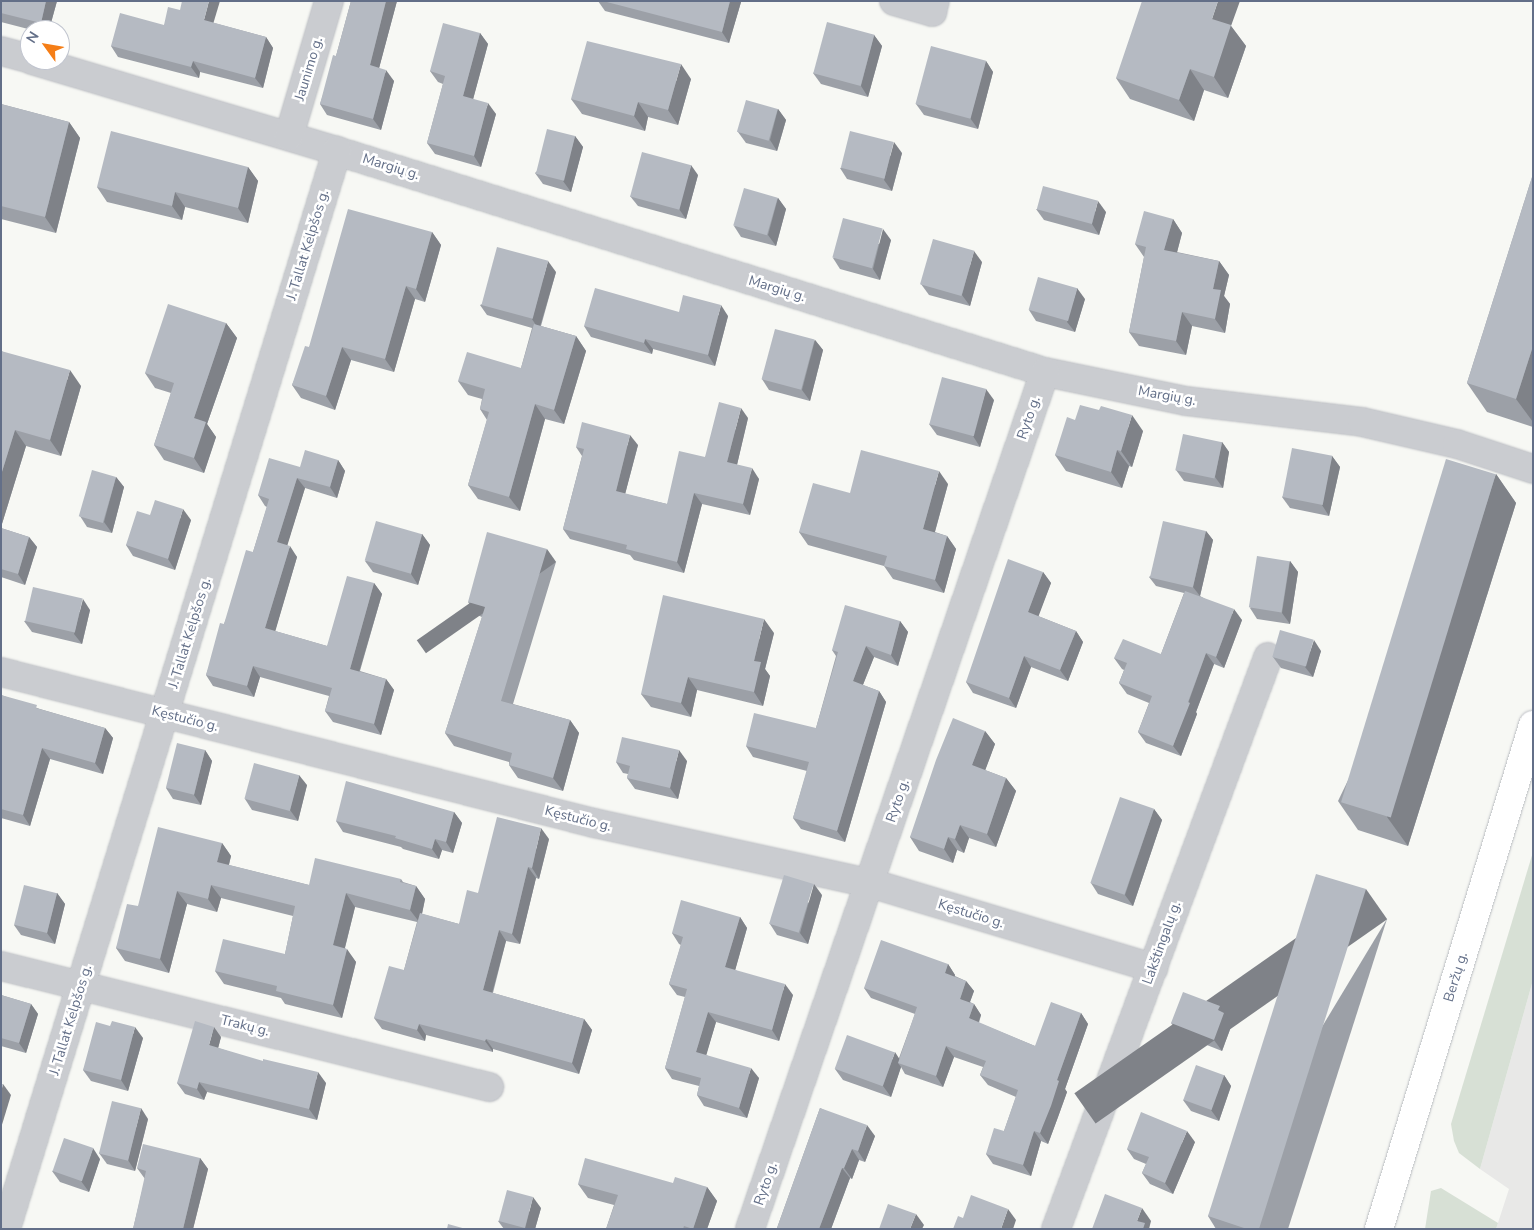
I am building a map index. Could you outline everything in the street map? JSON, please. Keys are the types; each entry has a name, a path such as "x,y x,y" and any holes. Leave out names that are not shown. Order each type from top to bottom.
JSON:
{"main road":[{"name":"Beržų g.","path":"1379,1229 1533,725"}],"street":[{"name":"Jaunimo g.","path":"289,136 329,1"},
{"path":"894,1 933,7"},
{"name":"Margių g.","path":"1,51 20,57"},
{"name":"Margių g.","path":"65,70 337,150 1045,372 1186,401 1362,422 1457,444 1533,469"},
{"name":"J. Tallat Kelpšos g.","path":"6,1229 337,150"},
{"name":"Ryto g.","path":"750,1229 1045,372"},
{"name":"Lakštingalų g.","path":"1056,1229 1268,657"},
{"name":"Kęstučio g.","path":"1,672 594,823 870,884 1154,968"},
{"name":"Trakų g.","path":"1,966 489,1087"}],"shaded area":[{"path":"1533,852 1533,980 1480,1169 1459,1153 1454,1141 1451,1124"},
{"path":"1533,980 1533,1229 1496,1229 1509,1189 1480,1169"},
{"path":"1441,1188 1498,1223 1496,1229 1425,1229 1431,1191"}],"building":[{"path":"1,1 46,1 42,20 29,20 1,13"},
{"path":"182,1 209,1 204,20 266,37 255,78 193,61 191,67 111,46 120,13 164,25 168,7 180,10"},
{"path":"351,1 386,1 370,65 386,70 373,119 320,104 333,55 336,56"},
{"path":"603,1 730,1 722,32"},
{"path":"1142,1 1218,1 1212,19 1231,25 1214,77 1190,69 1179,100 1116,78"},
{"path":"827,22 874,35 861,86 813,73"},
{"path":"443,23 480,33 463,96 488,103 474,156 427,143 445,76 430,71"},
{"path":"587,41 681,64 668,110 638,102 634,116 571,99"},
{"path":"931,46 986,61 971,119 915,104"},
{"path":"746,100 778,109 769,141 737,132"},
{"path":"1,104 69,122 45,217 1,206"},
{"path":"547,129 575,136 564,181 536,174"},
{"path":"111,131 248,167 238,208 175,192 172,206 97,187"},
{"path":"850,131 894,142 884,179 841,168"},
{"path":"642,152 691,165 679,210 630,196"},
{"path":"1533,174 1533,346 1516,399 1467,383"},
{"path":"1043,186 1098,201 1092,224 1037,209"},
{"path":"744,188 778,198 767,235 733,225"},
{"path":"348,209 432,232 416,289 406,286 385,359 342,347 326,396 292,385 305,346 309,347"},
{"path":"1144,211 1173,219 1164,250 1219,261 1213,289 1221,290 1215,319 1182,312 1176,341 1129,332 1146,247 1135,244"},
{"path":"843,218 883,229 872,268 832,258"},
{"path":"933,239 974,251 961,296 920,284"},
{"path":"497,247 548,261 533,319 481,305"},
{"path":"1038,277 1077,288 1068,321 1029,310"},
{"path":"595,288 679,312 683,295 721,305 708,355 645,339 644,343 584,326"},
{"path":"168,304 226,323 194,418 206,422 194,458 154,445 174,383 145,373"},
{"path":"534,324 576,336 554,410 535,404 509,497 468,485 489,412 480,409 485,389 458,381 467,352 521,368"},
{"path":"775,329 815,340 801,390 762,379"},
{"path":"1,351 70,370 50,440 15,430 1,475"},
{"path":"942,377 986,389 974,436 929,424"},
{"path":"719,402 741,408 727,462 752,468 743,504 694,493 677,562 626,549 627,545 563,529 584,449 576,447 582,422 630,435 616,491 667,504 679,451 705,457"},
{"path":"1080,405 1099,410 1101,406 1132,415 1121,451 1117,450 1111,472 1055,455 1067,417 1075,420"},
{"path":"1183,434 1222,442 1214,479 1175,470"},
{"path":"1292,448 1332,456 1323,505 1282,497"},
{"path":"305,450 338,460 330,487 297,478 277,542 290,546 265,628 327,646 347,576 374,583 350,669 386,679 374,724 325,711 332,688 253,666 247,686 206,675 220,623 224,624 246,550 253,552 269,499 258,495 269,458 300,467"},
{"path":"861,450 939,471 923,529 947,536 935,580 884,566 887,556 799,532 813,483 850,493"},
{"path":"1446,459 1496,474 1391,818 1341,802"},
{"path":"92,470 116,477 103,523 79,516"},
{"path":"155,500 183,509 168,559 126,545 137,511 150,515"},
{"path":"376,521 422,534 411,574 365,560"},
{"path":"1163,521 1206,531 1193,587 1150,578"},
{"path":"1,528 29,537 18,574 1,569"},
{"path":"487,532 547,549 501,701 570,720 553,778 509,765 512,753 445,733 485,607 468,602"},
{"path":"1257,556 1290,561 1281,613 1249,607"},
{"path":"1008,559 1043,572 1028,612 1076,631 1060,670 1024,656 1009,698 966,682"},
{"path":"33,587 83,598 75,633 25,621"},
{"path":"1185,591 1234,609 1216,657 1206,653 1188,702 1190,703 1173,746 1138,732 1152,696 1119,683 1127,663 1114,658 1123,639 1161,654"},
{"path":"663,595 764,619 754,661 761,662 754,692 688,677 681,703 641,694"},
{"path":"845,605 900,621 891,655 866,646 853,681 879,691 837,831 793,818 809,762 746,746 754,713 816,728 838,652 832,650"},
{"path":"1280,630 1314,640 1306,667 1272,657"},
{"path":"1,695 37,705 36,708 105,728 95,763 42,748 23,815 1,809"},
{"path":"953,718 985,731 972,765 1006,778 987,834 960,825 955,839 948,837 944,849 910,837 936,760"},
{"path":"622,737 679,750 670,788 627,778 630,766 616,762"},
{"path":"177,743 205,750 194,795 166,788"},
{"path":"254,763 299,775 290,811 244,799"},
{"path":"346,781 454,812 446,842 435,839 432,849 395,838 396,836 336,821"},
{"path":"1120,797 1154,809 1124,895 1090,883"},
{"path":"497,817 541,828 532,868 528,867 512,934 499,930 483,990 584,1019 572,1063 486,1039 485,1041 419,1024 417,1030 374,1018 389,966 404,970 420,913 459,924 467,890 478,893"},
{"path":"158,827 222,843 217,862 309,885 315,858 401,879 400,882 416,886 410,910 346,893 333,945 347,949 333,1005 276,991 277,986 215,971 223,939 285,954 295,906 211,885 208,899 177,891 160,959 116,948 127,904 138,906"},
{"path":"1316,874 1366,889 1259,1229 1247,1229 1208,1216"},
{"path":"784,875 814,884 799,933 769,924"},
{"path":"24,885 57,893 47,933 14,925"},
{"path":"681,900 740,917 725,967 785,984 772,1030 708,1012 696,1052 751,1068 739,1108 697,1095 701,1078 665,1068 687,989 669,984 683,937 672,933"},
{"path":"881,940 948,964 945,973 966,981 960,999 974,1004 969,1018 1035,1046 1051,1002 1081,1013 1057,1080 1059,1081 1051,1106 1040,1133 1034,1131 1023,1165 986,1154 994,1128 1004,1131 1018,1090 980,1075 986,1061 946,1046 936,1076 898,1063 917,1007 864,988"},
{"path":"1183,992 1220,1006 1218,1010 1224,1013 1214,1040 1171,1023"},
{"path":"1,995 31,1004 19,1043 1,1038"},
{"path":"112,1021 135,1027 121,1080 83,1070 96,1022 110,1026"},
{"path":"195,1021 214,1027 209,1045 263,1061 263,1059 318,1072 309,1109 199,1082 197,1089 177,1083"},
{"path":"847,1035 895,1052 883,1086 835,1069"},
{"path":"1196,1065 1224,1075 1212,1110 1183,1100"},
{"path":"112,1101 141,1108 128,1161 99,1153"},
{"path":"820,1108 867,1125 858,1151 852,1149 844,1168 842,1168 819,1229 777,1228"},
{"path":"1141,1112 1187,1131 1165,1183 1142,1173 1149,1157 1127,1149"},
{"path":"64,1138 93,1148 82,1181 53,1171"},
{"path":"143,1144 200,1158 183,1229 133,1229 146,1171 137,1168"},
{"path":"585,1158 673,1183 675,1177 707,1187 693,1229 684,1226 683,1229 606,1229 618,1195 578,1184"},
{"path":"507,1190 533,1197 525,1228 499,1221"},
{"path":"1105,1194 1142,1208 1137,1221 1145,1223 1143,1229 1092,1229"},
{"path":"971,1195 1008,1209 1001,1229 953,1229 958,1216 963,1218"},
{"path":"888,1204 916,1214 910,1229 879,1229"},
{"path":"448,1224 466,1229 447,1229"}]}
